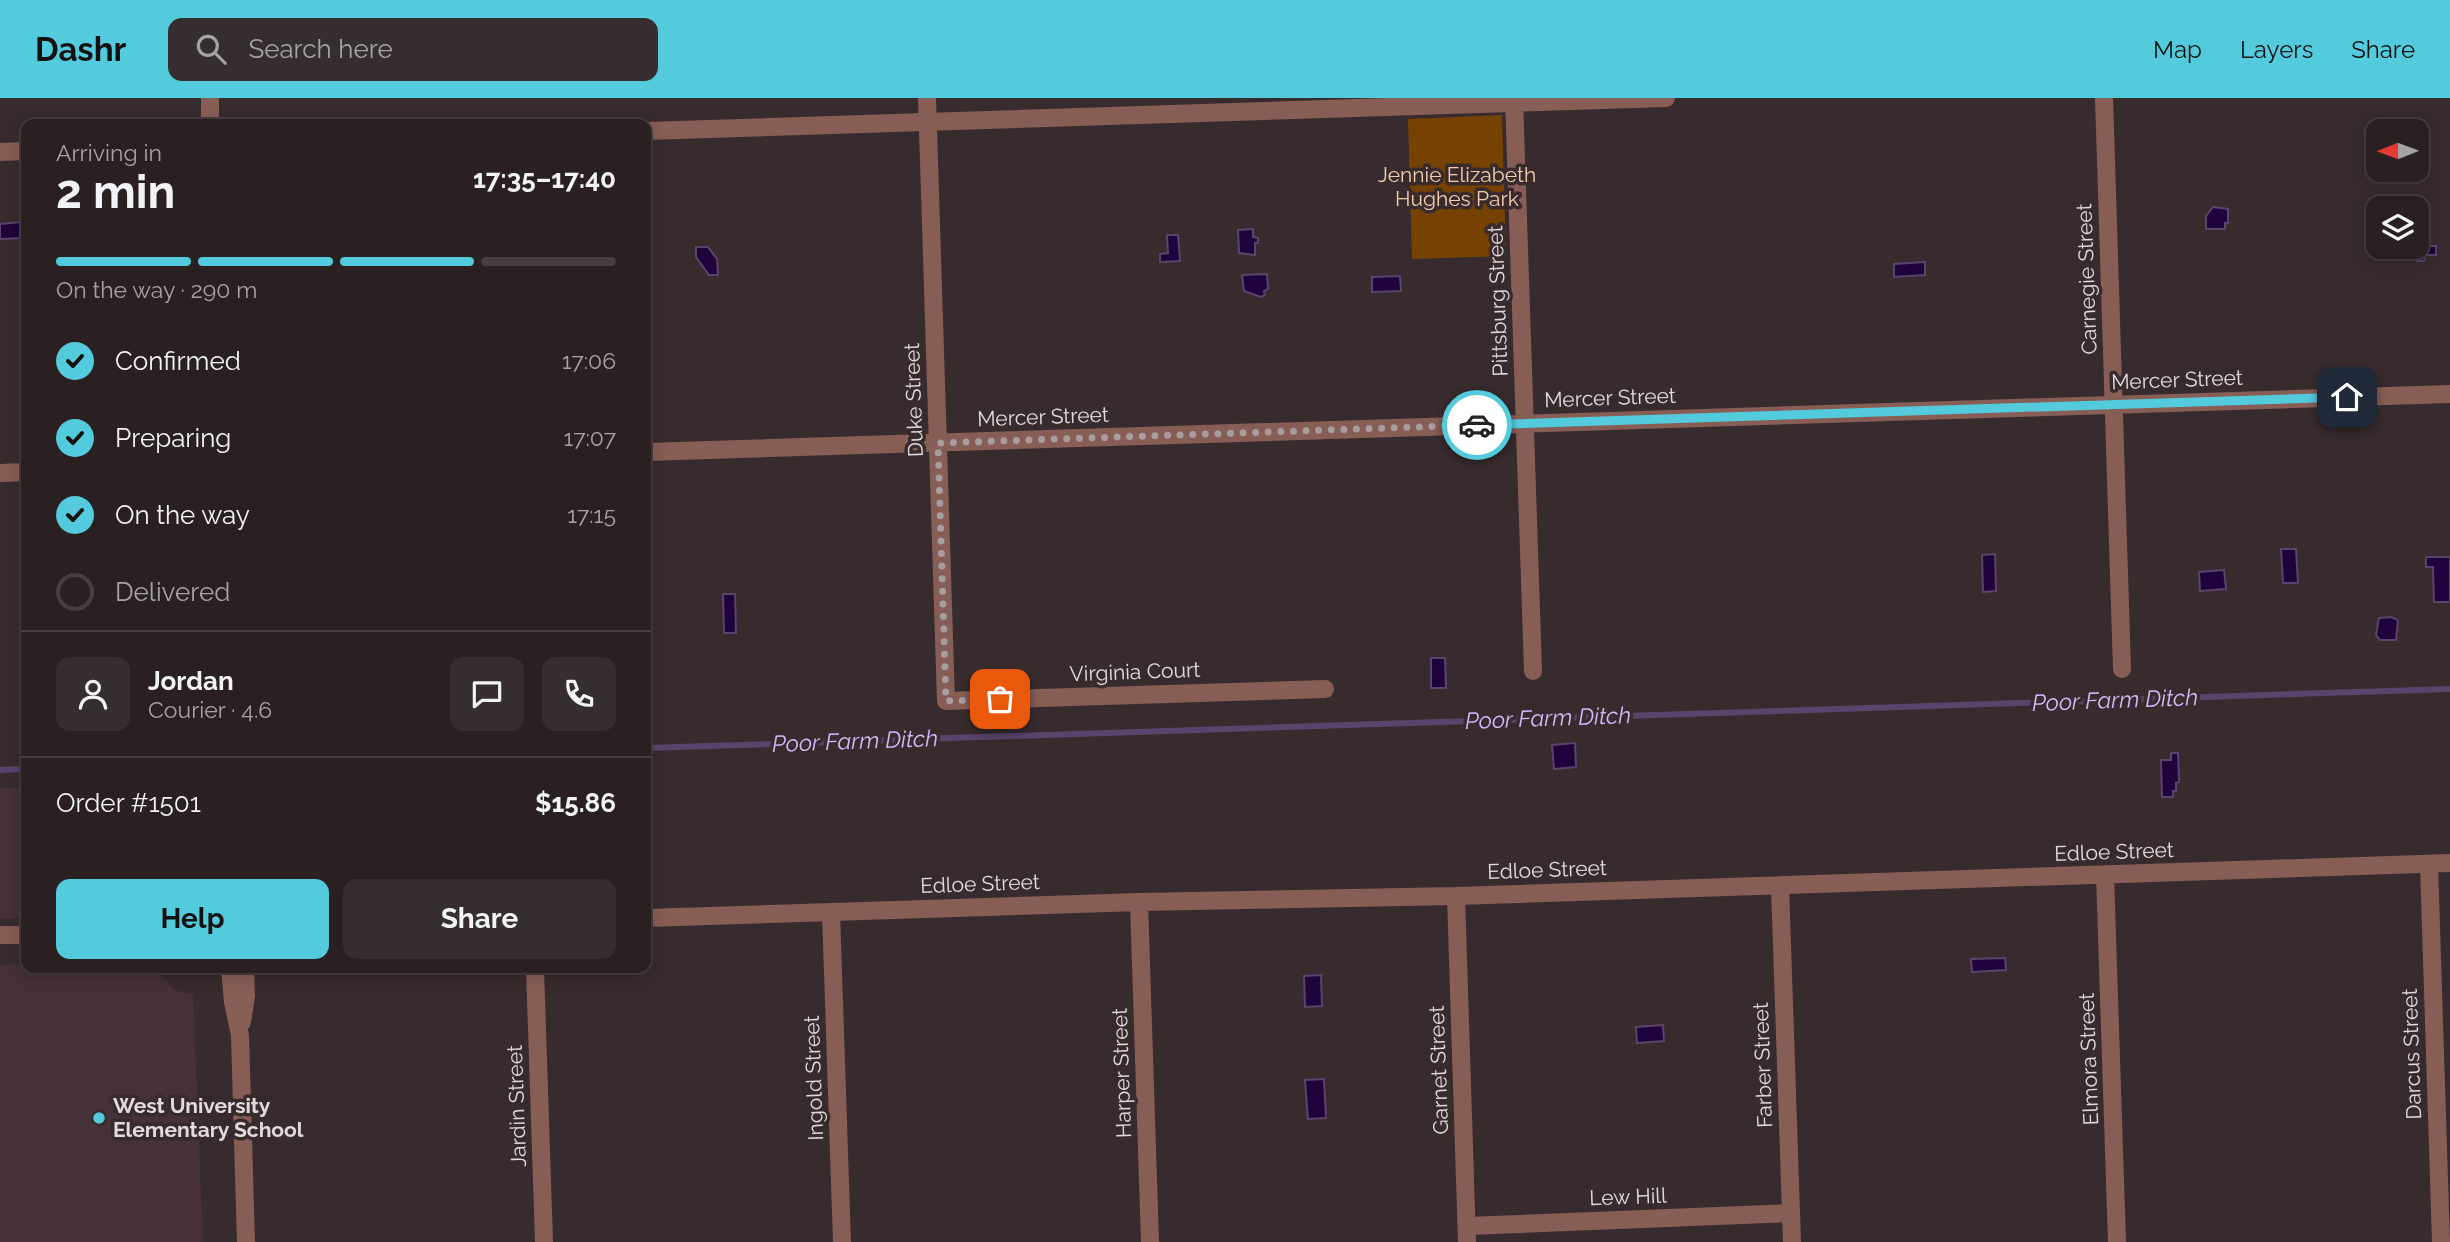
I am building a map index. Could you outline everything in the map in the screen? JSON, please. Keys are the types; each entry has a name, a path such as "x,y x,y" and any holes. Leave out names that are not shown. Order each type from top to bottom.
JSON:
{"street":[{"path":"209,98 210,119"},
{"name":"Duke Street","path":"927,98 946,701"},
{"path":"651,131 1514,100 1667,98"},
{"name":"Carnegie Street","path":"2104,98 2122,669"},
{"name":"Pittsburg Street","path":"1514,100 1533,671"},
{"path":"0,152 21,151"},
{"name":"Mercer Street","path":"651,452 2450,394"},
{"path":"0,473 21,472"},
{"name":"Virginia Court","path":"946,701 1325,689"},
{"name":"Edloe Street","path":"651,918 1139,902 1456,896 2450,863"},
{"name":"Darcus Street","path":"2429,864 2441,1242"},
{"name":"Elmora Street","path":"2105,875 2117,1242"},
{"name":"Farber Street","path":"1780,886 1791,1242"},
{"name":"Garnet Street","path":"1456,896 1467,1234"},
{"name":"Harper Street","path":"1139,902 1150,1242"},
{"name":"Ingold Street","path":"831,912 842,1242"},
{"path":"0,935 21,935"},
{"path":"230,973 240,1035 246,1242"},
{"path":"240,1035 246,996 245,973"},
{"name":"Jardin Street","path":"535,973 544,1242"},
{"name":"Lew Hill","path":"1467,1234 1791,1213"}],"shaded area":[{"path":"2213,207 2228,209 2225,229 2206,229 2206,216"},
{"path":"21,222 21,238 0,239 0,224"},
{"path":"1253,229 1253,237 1258,238 1255,255 1239,253 1238,230"},
{"path":"1167,235 1178,235 1180,261 1160,262 1160,254 1168,253"},
{"path":"2429,246 2436,246 2436,255 2429,255"},
{"path":"696,247 708,247 717,259 718,275 709,275 696,257"},
{"path":"1925,262 1925,275 1894,277 1894,264"},
{"path":"1267,274 1268,289 1264,291 1265,295 1261,297 1244,291 1242,275"},
{"path":"1400,276 1401,291 1372,292 1372,277"},
{"path":"2281,549 2296,549 2298,583 2283,583"},
{"path":"1995,554 1996,591 1983,592 1982,555"},
{"path":"2426,557 2450,557 2450,602 2434,602 2433,567 2426,567"},
{"path":"2224,570 2226,589 2200,591 2199,572"},
{"path":"723,594 735,594 736,633 724,633"},
{"path":"2391,617 2398,620 2396,640 2380,640 2376,635 2379,618"},
{"path":"1431,658 1445,658 1446,688 1431,688"},
{"path":"1575,743 1576,767 1554,769 1552,745"},
{"path":"2171,753 2178,753 2179,782 2176,783 2173,797 2162,797 2161,760 2171,760"},
{"path":"21,787 21,918 0,919 0,788"},
{"path":"2005,958 2006,970 1972,972 1971,959"},
{"name":"West University Elementary School","path":"21,964 21,973 161,973 176,991 193,994 203,1242 0,1242 0,965"},
{"path":"1321,975 1322,1006 1305,1007 1304,976"},
{"path":"1663,1025 1664,1041 1637,1043 1636,1027"},
{"path":"1324,1079 1326,1118 1308,1119 1305,1080"}],"green space":[{"name":"Jennie Elizabeth Hughes Park","path":"1502,115 1506,256 1412,259 1408,119"}],"waterway":[{"name":"Poor Farm Ditch","path":"651,748 2450,689"},
{"name":"Poor Farm Ditch","path":"0,770 21,769"}],"way so far":[{"path":"1000,699 946,701 938,443 1477,425"}],"place":[{"name":"West University Elementary School","path":"99,1118"}],"route":[{"path":"1477,425 2347,397"}]}
